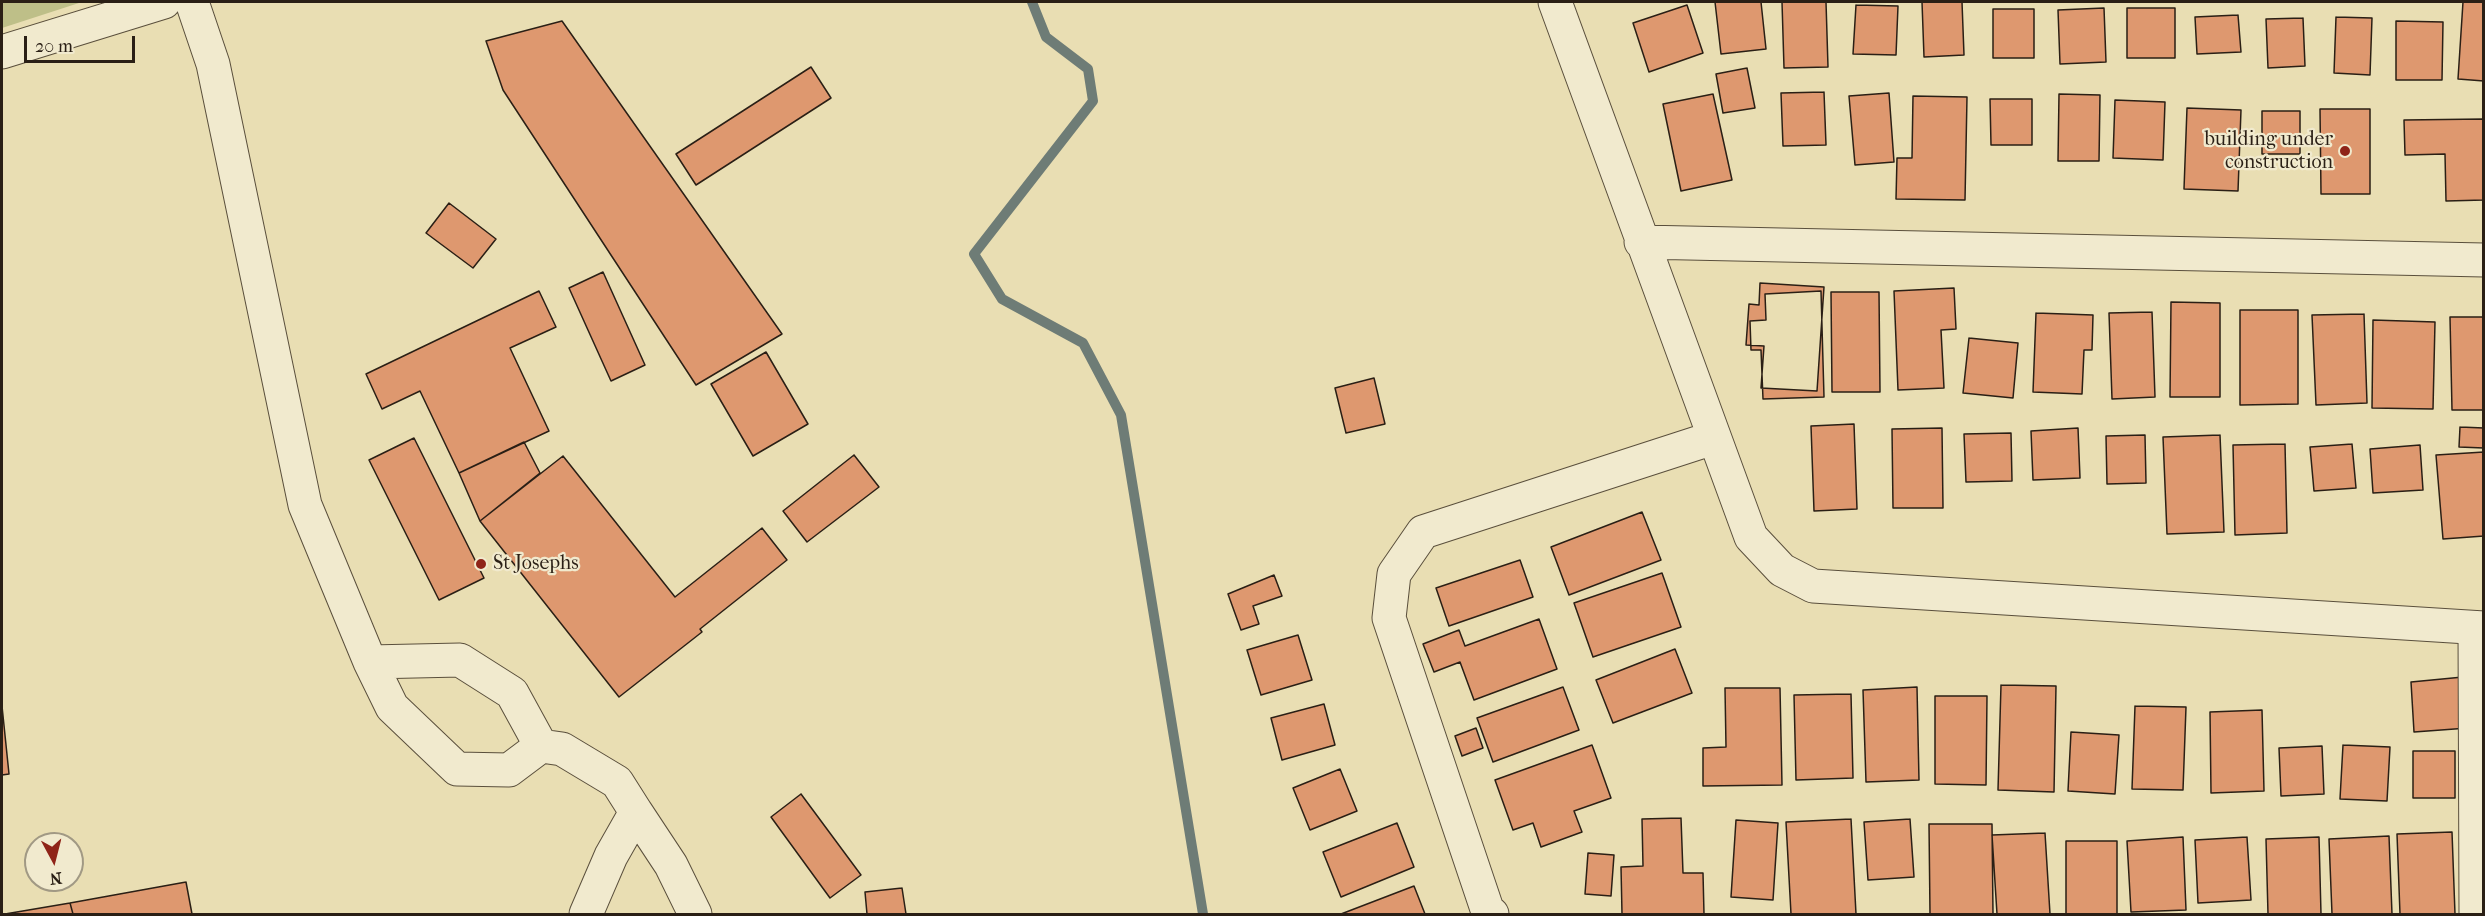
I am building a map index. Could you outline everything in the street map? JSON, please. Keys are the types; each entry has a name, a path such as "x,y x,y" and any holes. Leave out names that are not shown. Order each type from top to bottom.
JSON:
{"street":[{"path":"2,52 164,2"},
{"path":"192,2 213,64 305,505 370,662 392,707 457,769 509,770 541,746 562,748 617,782 671,865 695,915"},
{"path":"1555,2 1641,243 1751,537 1782,570 1813,586 2479,628 2476,915"},
{"path":"1641,243 2484,260"},
{"path":"1492,915 1488,912 1389,618 1394,574 1423,532 1713,438"},
{"path":"370,662 460,660 512,693 541,746"},
{"path":"586,915 611,856 636,812"}],"green space":[{"path":"2,2 82,2 2,28"}],"building":[{"path":"1715,2 1761,2 1766,49 1721,54"},
{"path":"1782,2 1826,2 1828,67 1784,68"},
{"path":"1922,2 1962,2 1964,55 1924,57"},
{"path":"2463,2 2484,2 2484,81 2458,79"},
{"path":"1687,5 1703,53 1649,72 1633,23"},
{"path":"1856,5 1898,6 1896,55 1853,54"},
{"path":"2104,8 2106,62 2060,64 2058,10"},
{"path":"2127,8 2175,8 2175,58 2127,58"},
{"path":"1993,9 2034,9 2034,58 1993,58"},
{"path":"2238,15 2241,52 2197,54 2195,17"},
{"path":"2336,17 2372,18 2370,75 2334,73"},
{"path":"2303,18 2305,66 2268,68 2266,19"},
{"path":"562,21 782,334 696,385 503,90 486,41"},
{"path":"2396,21 2443,22 2442,80 2396,80"},
{"path":"811,67 831,98 696,185 676,154"},
{"path":"1747,68 1755,108 1723,113 1716,74"},
{"path":"1824,92 1826,145 1783,146 1781,93"},
{"path":"1889,93 1894,162 1855,165 1849,96"},
{"path":"1713,94 1732,180 1681,191 1663,104"},
{"path":"2059,94 2100,95 2099,161 2058,161"},
{"path":"1913,96 1967,97 1965,200 1896,199 1897,158 1912,158"},
{"path":"1990,99 2032,99 2032,145 1991,145"},
{"path":"2115,100 2165,102 2163,160 2113,158"},
{"path":"2187,108 2241,110 2238,191 2184,189"},
{"name":"building under construction","path":"2320,109 2370,109 2370,194 2321,194"},
{"path":"2262,111 2300,111 2300,154 2262,154"},
{"path":"2484,119 2484,200 2446,201 2445,154 2405,155 2404,120"},
{"path":"449,203 496,239 473,268 426,233"},
{"path":"603,272 645,365 611,381 569,288"},
{"path":"1760,283 1824,287 1817,391 1761,388 1764,346 1746,345 1749,304 1759,305"},
{"path":"1954,288 1956,329 1941,330 1944,388 1898,390 1894,291"},
{"path":"539,291 556,327 510,348 549,431 459,473 420,391 382,409 366,374"},
{"path":"1821,291 1824,397 1763,399 1761,350 1751,350 1750,321 1766,320 1765,294"},
{"path":"1831,292 1879,292 1880,392 1832,392"},
{"path":"2171,302 2220,303 2220,397 2170,397"},
{"path":"2240,310 2298,310 2298,404 2240,405"},
{"path":"2152,312 2155,397 2112,399 2109,313"},
{"path":"2036,313 2093,315 2092,350 2084,350 2082,394 2033,392"},
{"path":"2364,314 2367,403 2316,405 2312,315"},
{"path":"2450,317 2484,317 2484,410 2452,410"},
{"path":"2373,320 2435,322 2433,409 2372,408"},
{"path":"1969,338 2018,343 2013,398 1963,393"},
{"path":"766,352 808,424 753,456 711,384"},
{"path":"1374,378 1385,424 1346,433 1335,388"},
{"path":"1854,424 1857,509 1814,511 1811,426"},
{"path":"2460,427 2484,428 2484,448 2459,447"},
{"path":"1942,428 1943,508 1893,508 1892,429"},
{"path":"2078,428 2080,478 2033,480 2031,431"},
{"path":"2011,433 2012,481 1966,482 1964,434"},
{"path":"2145,435 2146,483 2107,484 2106,436"},
{"path":"2220,435 2224,532 2167,534 2163,437"},
{"path":"414,438 484,578 439,600 369,460"},
{"path":"524,442 540,473 480,521 459,473"},
{"path":"2285,444 2287,533 2235,535 2233,445"},
{"path":"2352,444 2356,488 2314,491 2310,447"},
{"path":"2420,445 2423,490 2373,493 2370,449"},
{"path":"2484,452 2484,536 2443,539 2436,455"},
{"path":"854,455 879,487 807,542 783,511"},
{"path":"563,456 675,597 762,528 787,560 700,629 702,632 619,697 480,521"},
{"path":"1642,512 1661,560 1569,595 1551,547"},
{"path":"1520,560 1533,597 1449,626 1436,588"},
{"path":"1662,573 1681,627 1593,657 1574,603"},
{"path":"1274,575 1282,596 1253,606 1259,624 1241,630 1228,594"},
{"path":"1539,619 1557,669 1474,700 1460,662 1434,672 1423,644 1459,630 1465,646"},
{"path":"1298,635 1312,680 1261,695 1247,650"},
{"path":"1675,649 1692,693 1613,723 1596,680"},
{"path":"2463,677 2468,728 2414,732 2411,682"},
{"path":"2001,685 2056,686 2054,792 1998,790"},
{"path":"1563,687 1579,730 1493,762 1477,718"},
{"path":"1917,687 1919,780 1866,782 1863,690"},
{"path":"1725,688 1780,688 1782,785 1703,786 1703,748 1726,747"},
{"path":"1851,694 1853,778 1796,780 1794,695"},
{"path":"1935,696 1987,696 1986,785 1935,784"},
{"path":"1324,704 1335,745 1282,760 1271,718"},
{"path":"2,706 9,774 2,775"},
{"path":"2135,706 2186,707 2183,790 2132,789"},
{"path":"2262,710 2264,791 2211,793 2210,712"},
{"path":"1476,728 1483,748 1462,756 1455,736"},
{"path":"2071,732 2119,735 2115,794 2068,791"},
{"path":"1592,745 1611,798 1574,811 1582,832 1541,847 1533,823 1513,830 1495,780"},
{"path":"2343,745 2390,747 2387,801 2340,799"},
{"path":"2322,746 2324,794 2281,796 2279,748"},
{"path":"2413,751 2455,751 2455,798 2413,798"},
{"path":"1340,769 1357,811 1310,830 1293,788"},
{"path":"801,794 861,875 830,898 771,817"},
{"path":"1681,818 1683,873 1703,873 1704,914 1622,914 1621,867 1643,866 1642,819"},
{"path":"1851,819 1856,914 1791,914 1786,822"},
{"path":"1910,819 1914,877 1868,880 1864,822"},
{"path":"1736,820 1778,823 1773,900 1731,897"},
{"path":"1397,823 1414,867 1341,897 1323,852"},
{"path":"1929,824 1992,824 1993,914 1930,914"},
{"path":"2452,832 2455,914 2400,914 2397,834"},
{"path":"2045,833 2050,914 1997,914 1992,835"},
{"path":"2389,836 2392,914 2332,914 2329,839"},
{"path":"2183,837 2186,910 2131,912 2127,841"},
{"path":"2247,837 2251,900 2198,903 2195,840"},
{"path":"2319,837 2321,914 2268,914 2266,839"},
{"path":"2066,841 2117,841 2117,914 2066,914"},
{"path":"1588,853 1614,855 1611,896 1585,894"},
{"path":"186,882 192,914 73,914 70,903"},
{"path":"1414,886 1425,914 1341,914"},
{"path":"902,888 906,914 867,914 865,892"},
{"path":"70,903 73,914 5,914"}],"waterway":[{"path":"1032,2 1046,37 1088,69 1093,101 974,254 1002,299 1083,343 1121,415 1203,914"}],"place":[{"name":"building under construction","path":"2345,151"},
{"name":"St Josephs","path":"481,564"}]}
